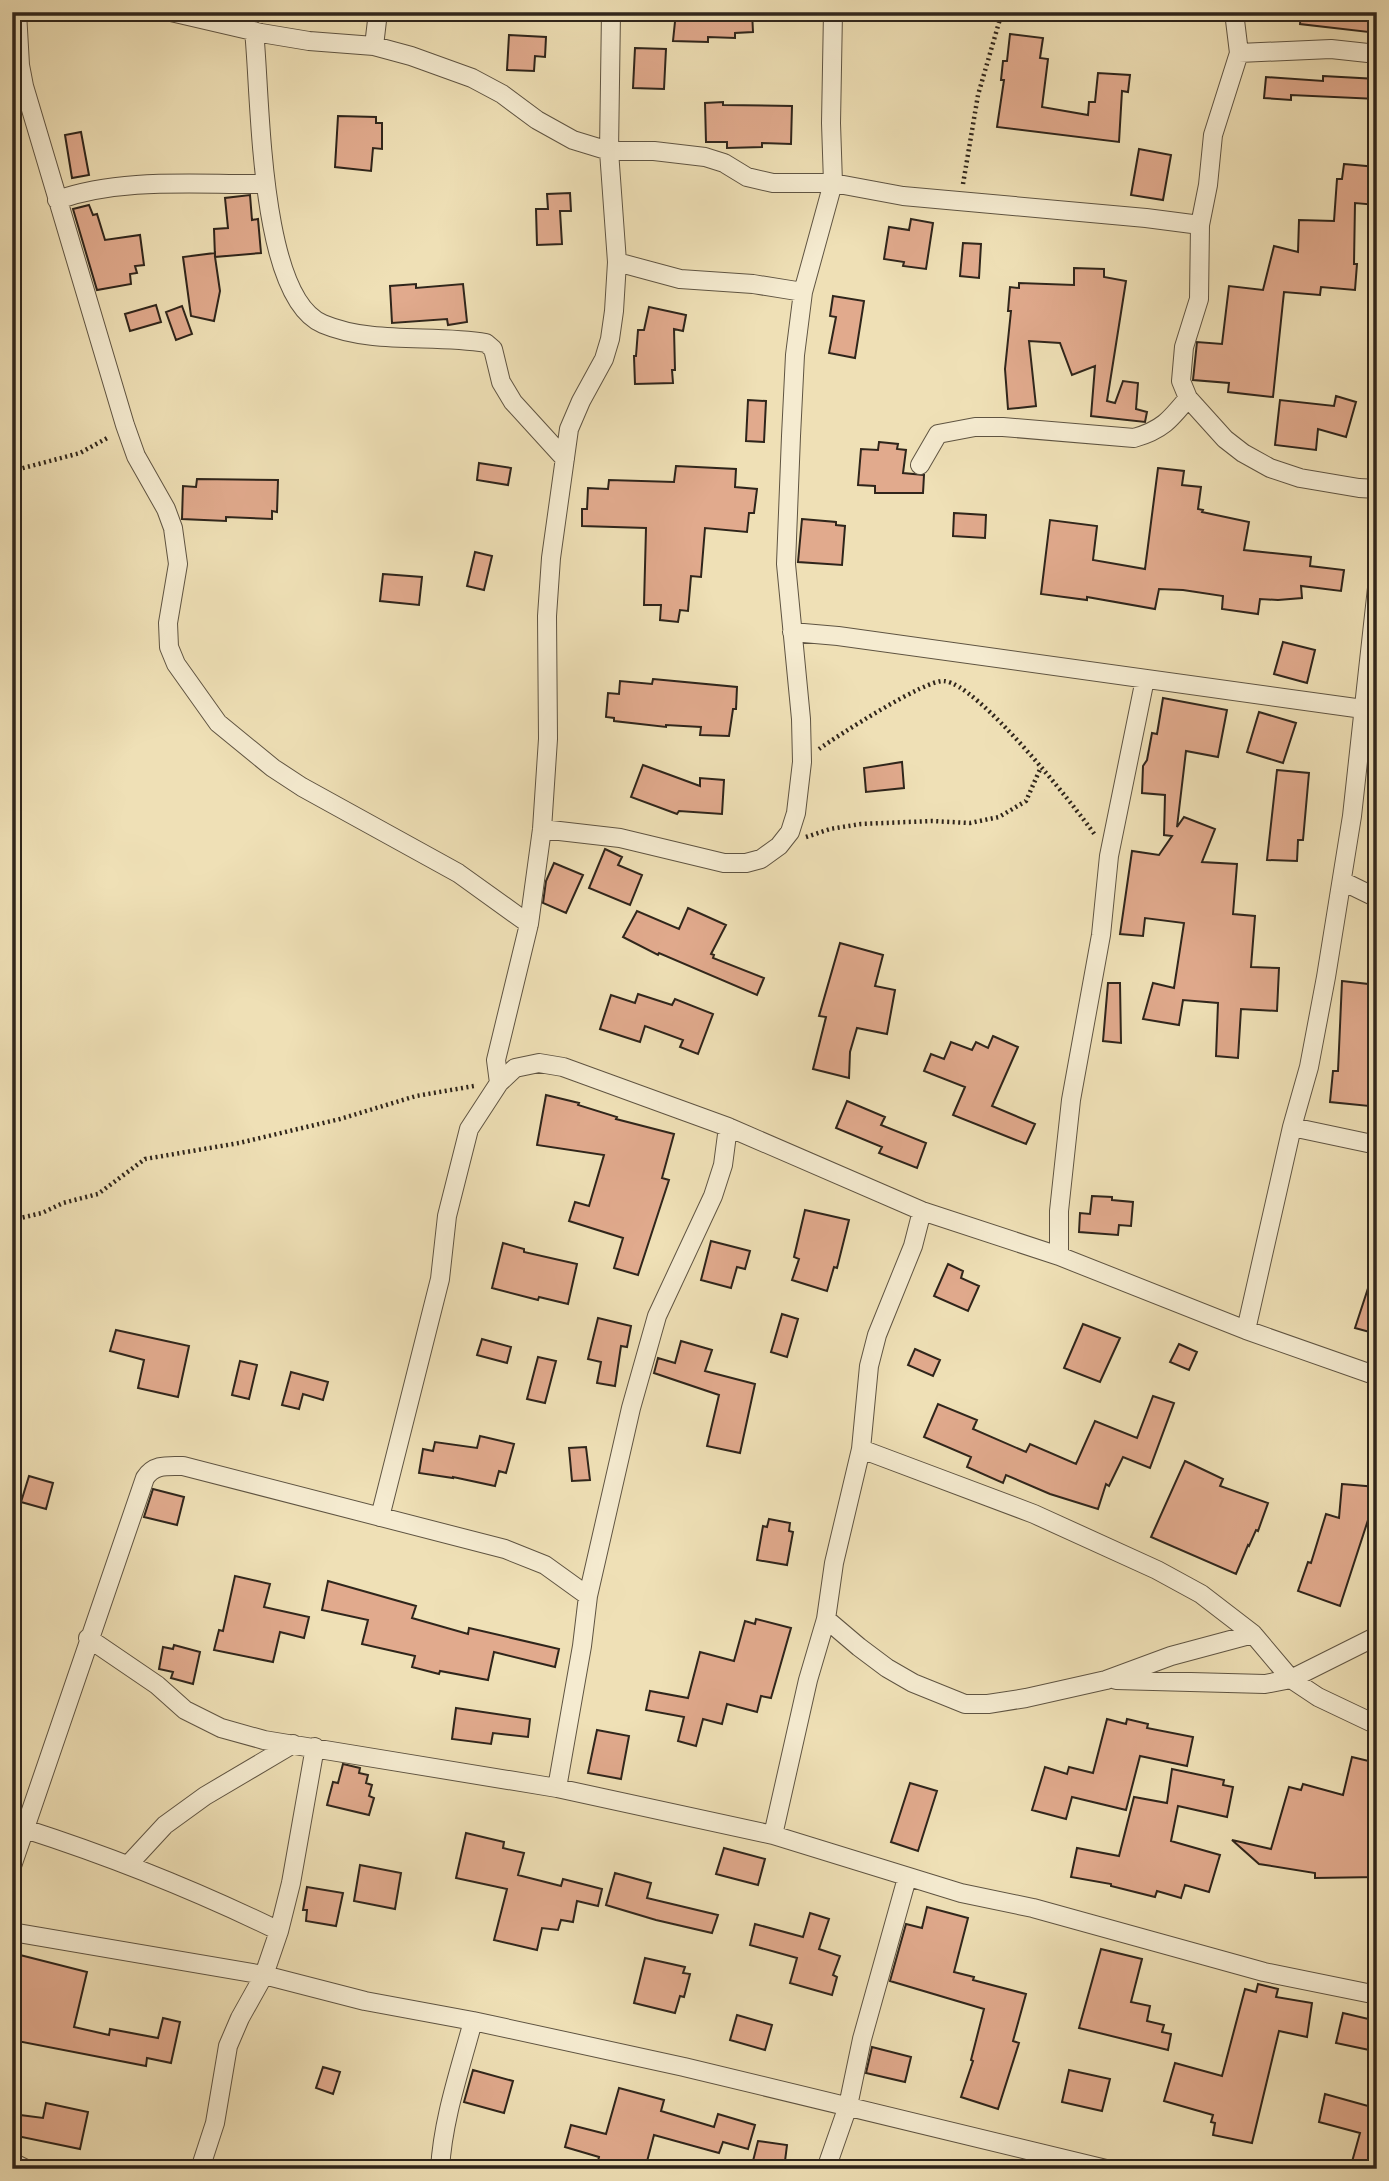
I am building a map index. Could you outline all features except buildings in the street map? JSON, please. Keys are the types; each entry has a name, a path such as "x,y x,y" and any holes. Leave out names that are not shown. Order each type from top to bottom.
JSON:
{"street":[{"path":"17,12 24,86 57,201 125,425 136,456 166,509 173,528 178,564 168,623 169,647 190,686 218,723 274,768 302,787 457,873 529,925"},
{"path":"171,12 254,31 309,41 374,46 411,56 472,78 573,140 609,151 654,151 705,157 724,163 747,177 773,183 833,183 903,196 1200,225"},
{"path":"374,46 378,12"},
{"path":"499,1083 496,1060 529,925 542,829 548,739 547,616 551,558 569,429 604,359 610,339 617,262 609,151 611,12"},
{"path":"542,829 620,838 724,863 746,863 761,859 779,846 790,832 796,813 802,762 801,719 786,585 795,355 803,292 833,183 830,61 833,12"},
{"path":"1234,12 1239,53 1213,135 1208,185 1200,225 1199,299 1184,346 1181,381 1188,398 1225,439 1270,468 1300,478 1377,489"},
{"path":"254,31 266,184 276,245 288,283 300,305 321,323 349,331 378,336 486,343 494,349 501,383 513,402 565,459"},
{"path":"1239,53 1331,49 1377,54"},
{"path":"57,201 76,194 115,187 266,184"},
{"path":"617,262 680,279 753,284 803,292"},
{"path":"920,466 938,434 955,429 1003,427 1134,438 1154,432 1168,423 1188,398"},
{"path":"1246,1330 1292,1127 1309,1067 1342,881 1352,816 1377,588"},
{"path":"792,632 850,637 1363,709"},
{"path":"1059,1256 1059,1211 1071,1100 1101,935 1109,856 1145,679"},
{"path":"1342,881 1377,898"},
{"path":"380,1517 440,1279 447,1216 469,1129 499,1083 515,1068 539,1063 563,1067 728,1127 922,1211 1059,1256 1246,1330 1377,1376"},
{"path":"557,1788 589,1596 631,1408 657,1317 713,1196 723,1165 728,1127"},
{"path":"1292,1127 1377,1144"},
{"path":"773,1835 808,1680 826,1619 834,1563 861,1449 868,1378 875,1345 913,1246 922,1211"},
{"path":"861,1449 1034,1514 1157,1570 1201,1594 1253,1634 1291,1679 1318,1697 1375,1720"},
{"path":"12,1866 88,1638 150,1470 164,1465 183,1466 505,1549 545,1565 589,1596"},
{"path":"826,1619 887,1668 913,1683 965,1704 988,1704 1026,1698 1106,1680 1171,1657 1253,1634"},
{"path":"1106,1680 1265,1684 1291,1679 1377,1636"},
{"path":"88,1638 157,1685 184,1710 221,1728 264,1740 557,1788 773,1835 907,1878 1033,1908 1264,1972 1377,1994"},
{"path":"128,1865 165,1825 205,1796 293,1744"},
{"path":"200,2169 215,2123 228,2046 264,1975 279,1931 291,1883 315,1747"},
{"path":"25,1829 128,1865 279,1931"},
{"path":"826,2169 848,2106 891,1926 907,1878"},
{"path":"12,1931 264,1975 365,2000 684,2067 1106,2169"},
{"path":"440,2169 441,2144 448,2111 473,2021"},
{"path":"12,2162 26,2169"}],"path":[{"path":"960,202 978,96 1002,12"},
{"path":"12,471 80,453 97,445 125,425"},
{"path":"802,762 888,706 942,680 963,688 985,707 1073,804 1109,856"},
{"path":"779,846 846,825 931,821 970,823 999,817 1026,801 1041,767"},
{"path":"12,1220 98,1194 145,1159 218,1148 328,1122 416,1096 499,1083"}]}
